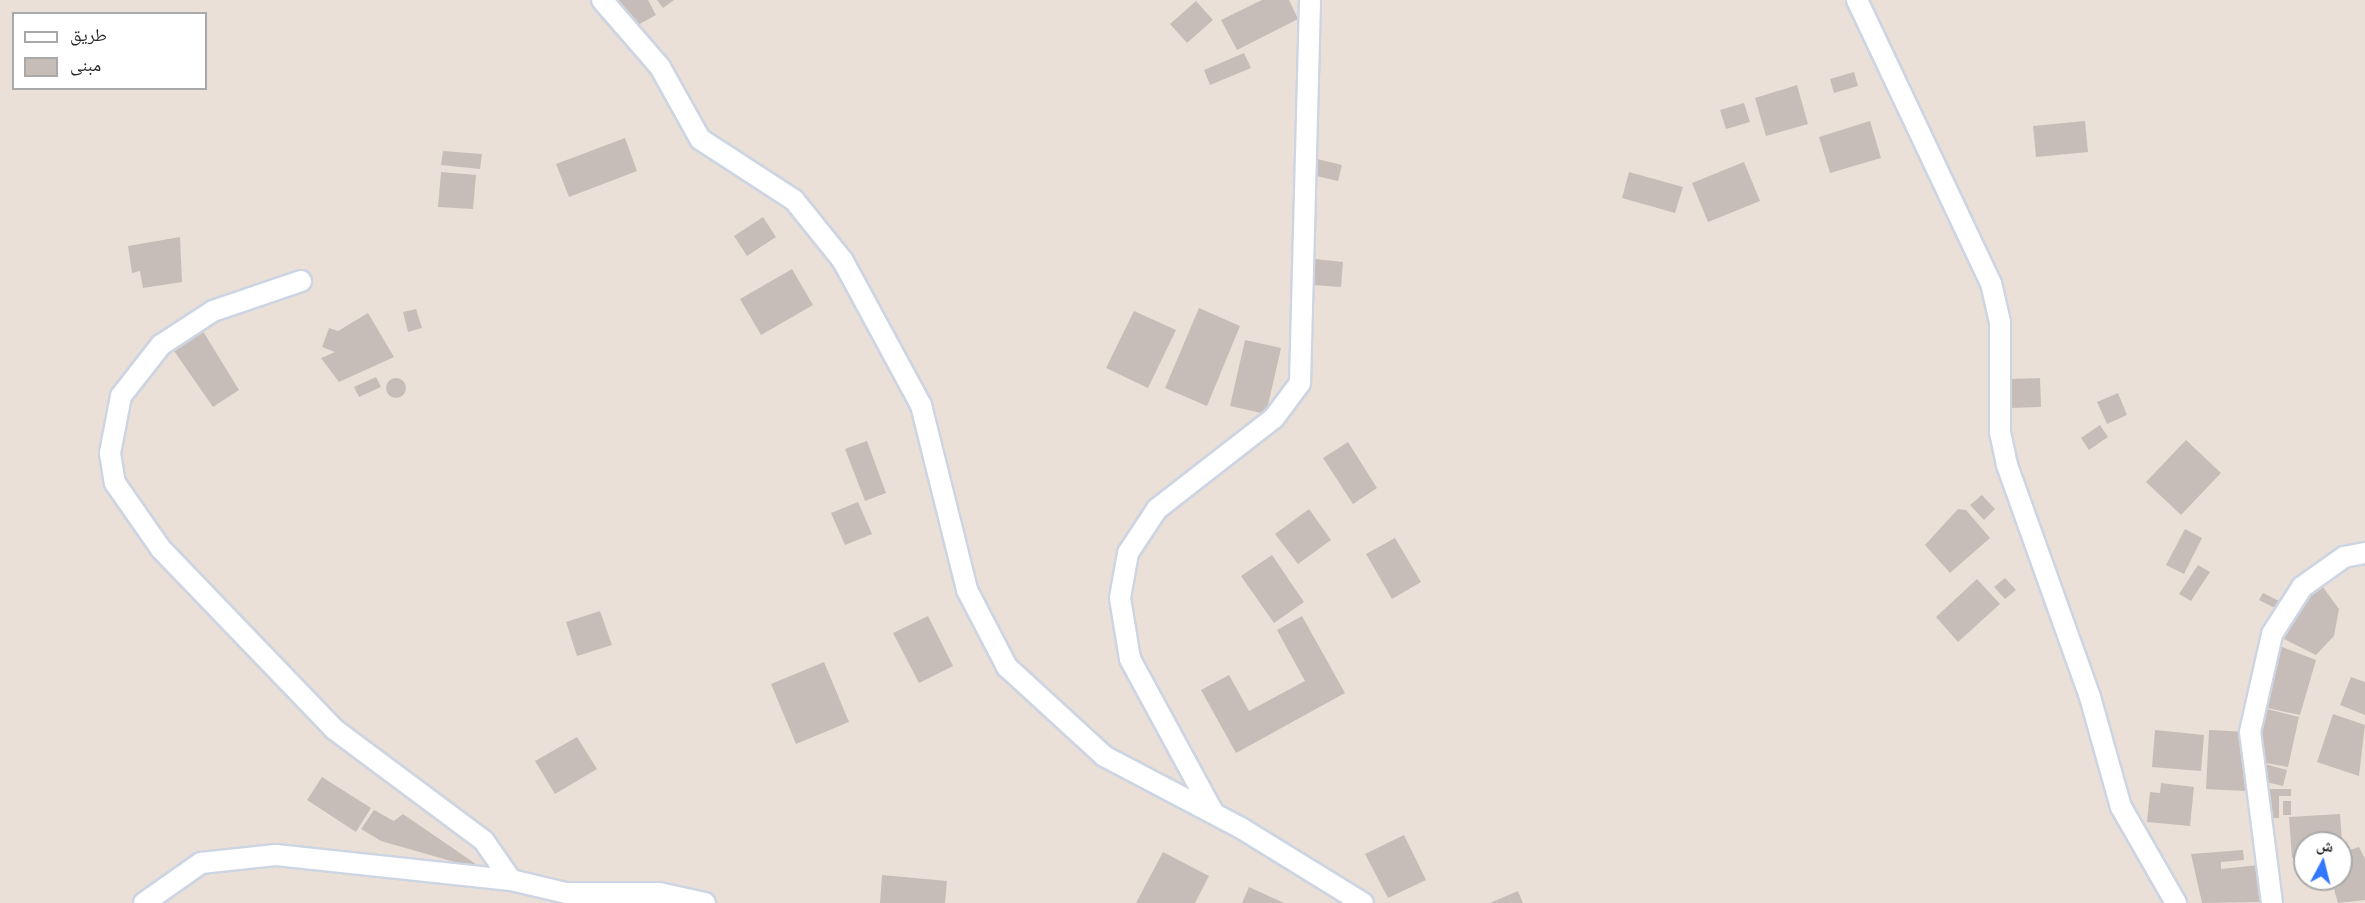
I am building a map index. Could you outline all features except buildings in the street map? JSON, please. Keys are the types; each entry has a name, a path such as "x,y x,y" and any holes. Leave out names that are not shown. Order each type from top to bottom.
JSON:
{"street":[{"path":"603,0 660,67 700,139 794,200 843,261 921,405 967,590 1007,667 1104,756 1213,812 1363,903"},
{"path":"1213,812 1130,659 1120,598 1128,553 1152,516 1183,486 1281,412 1300,383 1310,0"},
{"path":"1857,0 1991,283 2000,322 2000,432 2007,465 2090,697 2121,807 2176,903"},
{"path":"302,281 213,311 161,345 121,396 110,453 115,483 161,549 334,729 472,831 496,854 512,880"},
{"path":"2272,903 2250,732 2272,634 2302,587 2344,557 2365,553"},
{"path":"144,903 189,868 240,856 330,859 512,880 566,892 633,890 705,903"}]}
